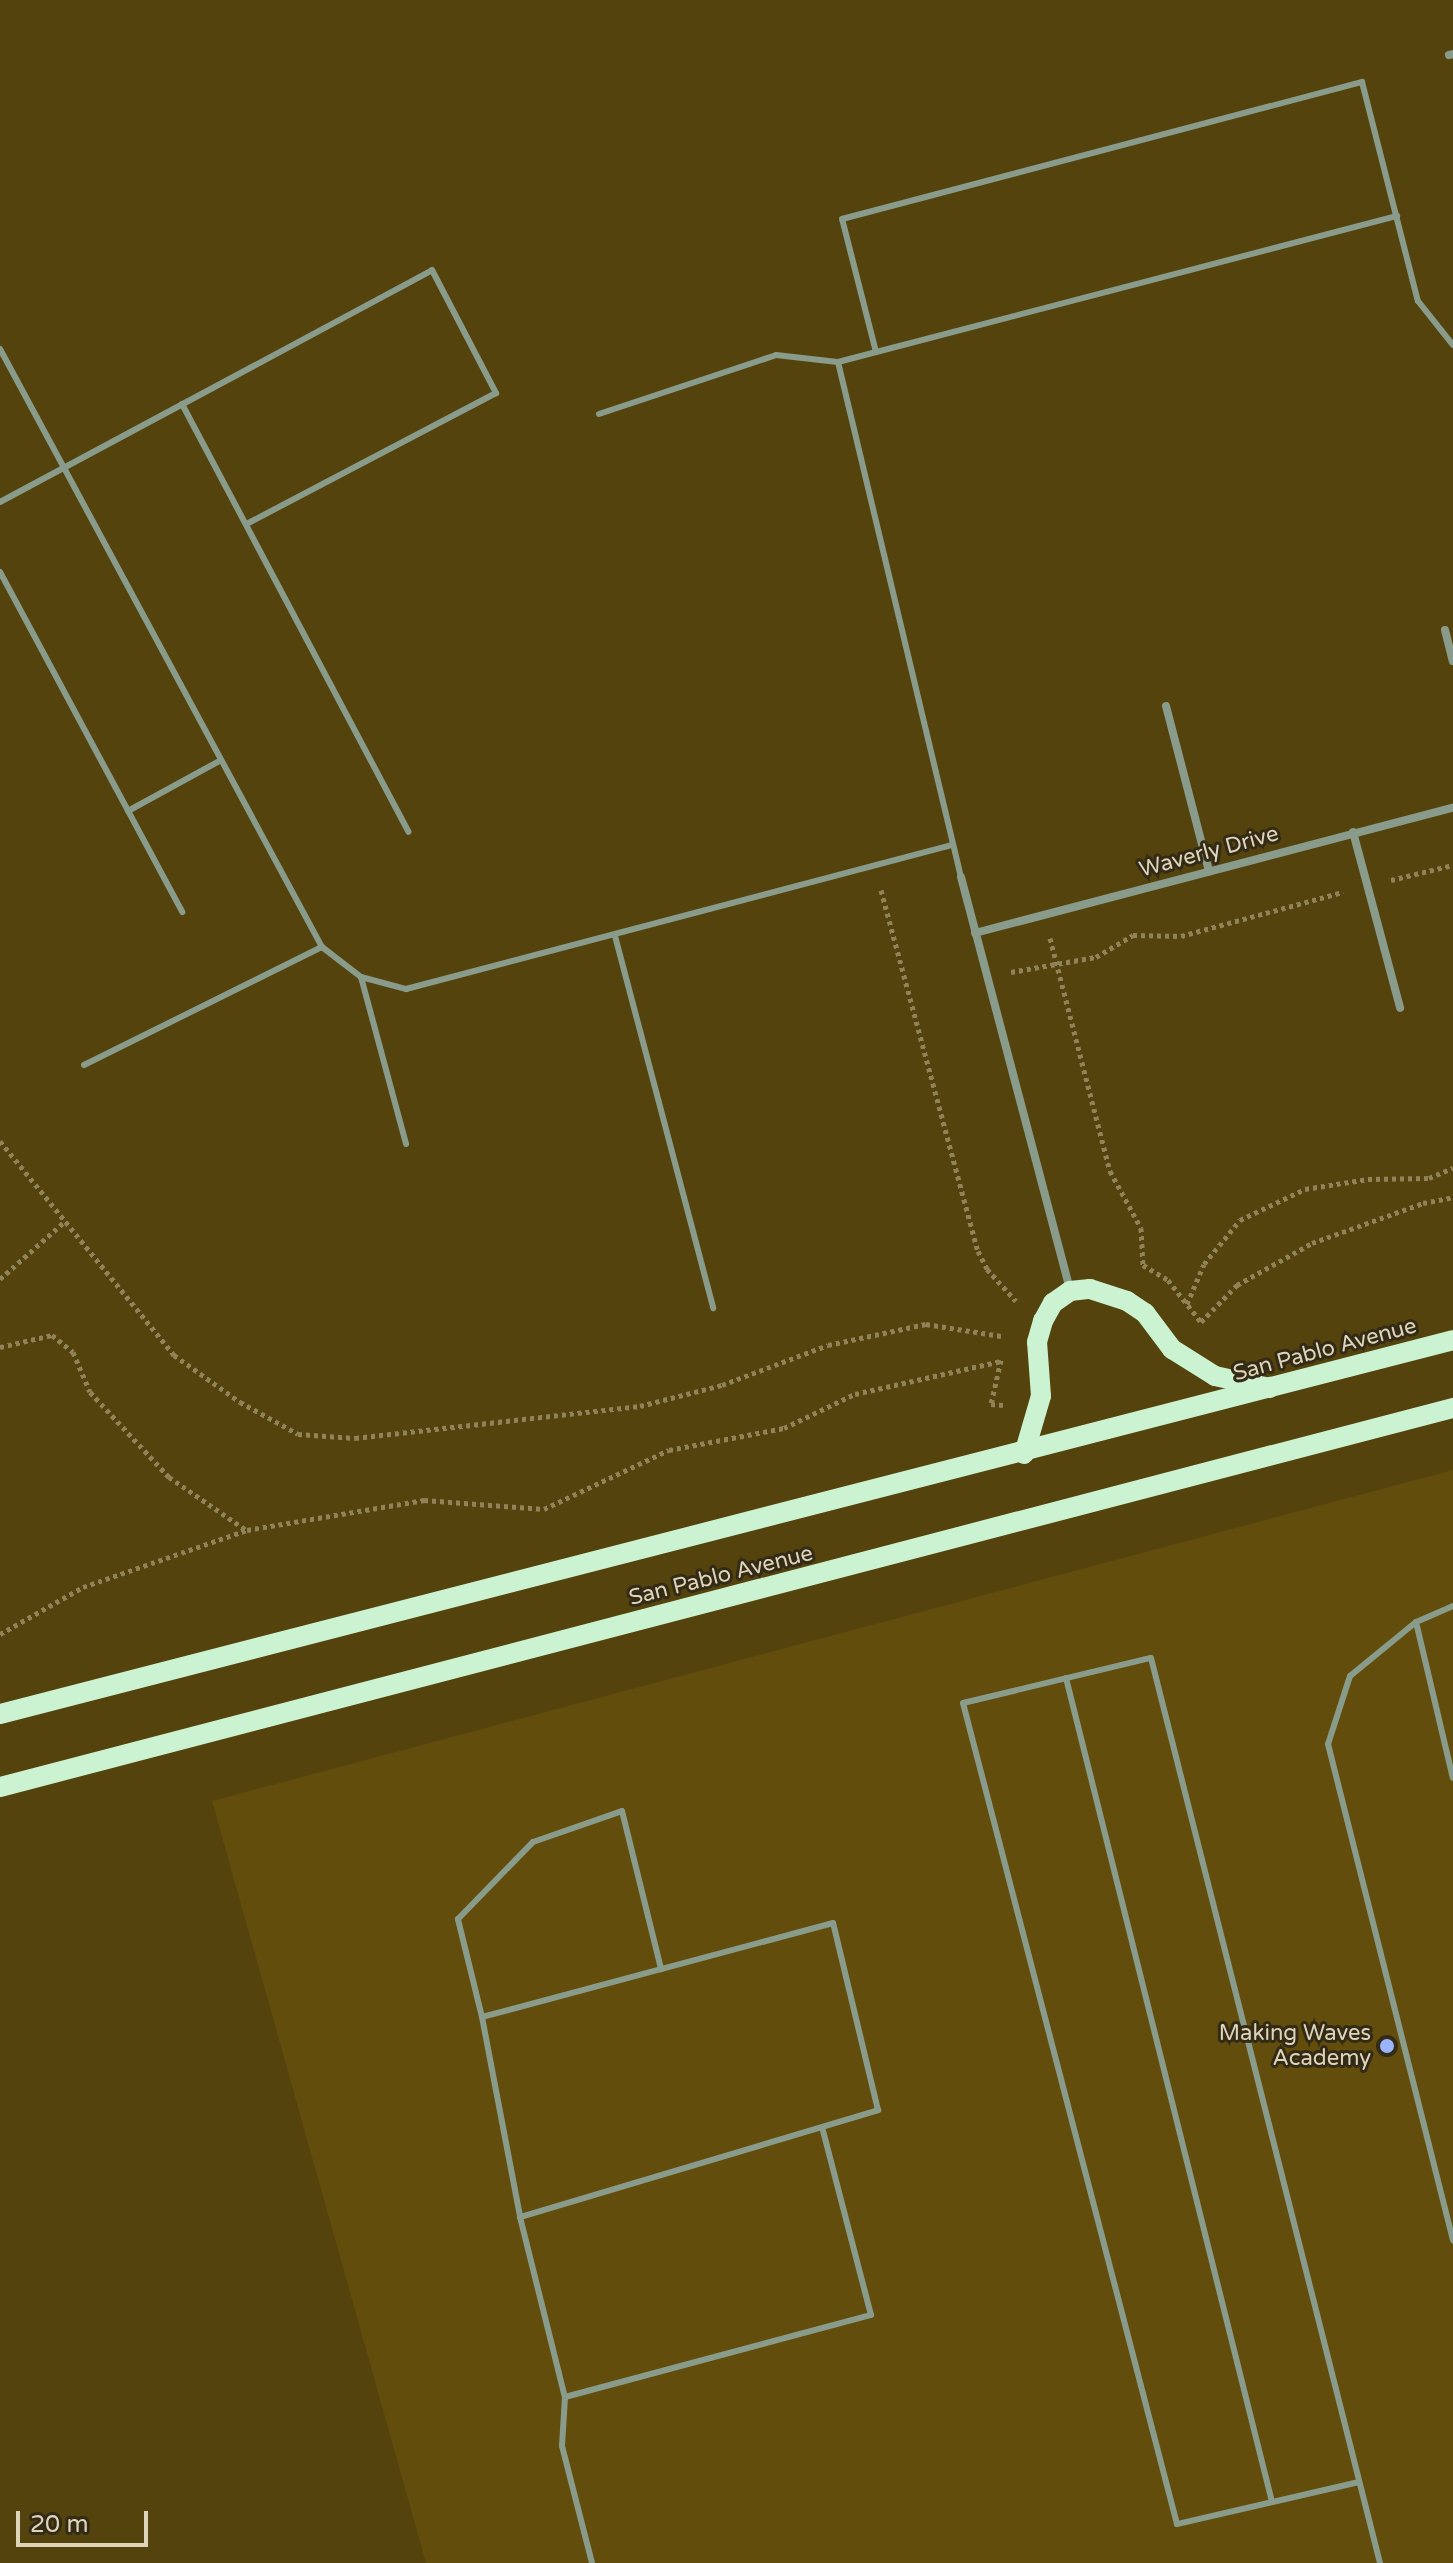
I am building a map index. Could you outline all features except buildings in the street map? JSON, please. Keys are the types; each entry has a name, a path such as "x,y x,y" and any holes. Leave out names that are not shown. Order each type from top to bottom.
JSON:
{"main road":[{"path":"1024,1454 1041,1396 1037,1342 1043,1321 1053,1303 1070,1291 1090,1289 1127,1301 1145,1313 1172,1349 1215,1376 1274,1389"},
{"name":"San Pablo Avenue","path":"0,1714 1024,1454 1453,1340"},
{"name":"San Pablo Avenue","path":"0,1787 1453,1408"}],"street":[{"path":"1445,630 1453,661"},
{"path":"1166,706 1209,871"},
{"name":"Waverly Drive","path":"975,933 1453,808"},
{"path":"1353,832 1400,1008"},
{"path":"961,877 1070,1291"}],"lane":[{"path":"876,352 842,219 1362,82 1418,301 1453,345"},
{"path":"599,414 776,355 838,362 1397,216"},
{"path":"0,502 432,270 496,393 247,524"},
{"path":"0,349 322,947 361,977 406,989 952,845"},
{"path":"838,362 961,877"},
{"path":"182,404 409,832"},
{"path":"0,572 182,912"},
{"path":"128,811 221,760"},
{"path":"615,936 713,1308"},
{"path":"84,1065 322,947"},
{"path":"361,977 406,1144"},
{"path":"1453,1606 1416,1622 1350,1676 1328,1744 1453,2240"},
{"path":"1416,1622 1453,1778"},
{"path":"1359,2482 1177,2524 963,1703 1151,1658 1380,2563"},
{"path":"1066,1678 1272,2502"},
{"path":"592,2563 562,2446 565,2397 520,2217 482,2017 458,1919 533,1842 622,1811 661,1969"},
{"path":"482,2017 833,1923 878,2110 520,2217"},
{"path":"565,2397 871,2315 822,2127"}],"path":[{"path":"987,977 1096,957 1133,935 1181,936 1453,865"},
{"path":"875,866 978,1251 987,1269 1017,1299 1012,1309"},
{"path":"1044,914 1110,1171 1141,1228 1143,1265 1168,1280 1201,1322 1237,1285 1312,1243 1423,1203 1453,1197"},
{"path":"0,1141 63,1223 174,1355 240,1402 298,1434 355,1438 503,1417 640,1406 722,1385 828,1345 926,1324 1001,1336"},
{"path":"1187,1304 1204,1264 1240,1220 1305,1189 1368,1179 1429,1178 1453,1168"},
{"path":"0,1279 63,1223"},
{"path":"1003,1405 991,1404 1001,1361 1004,1327"},
{"path":"0,1347 52,1335 73,1352 90,1392 169,1477 247,1530"},
{"path":"0,1634 83,1587 247,1530 424,1500 544,1509 669,1450 784,1428 855,1394 1001,1361"}],"shaded area":[{"path":"1453,1470 1453,2563 426,2563 212,1801"}],"place":[{"name":"Making Waves Academy","path":"1387,2046"}]}
